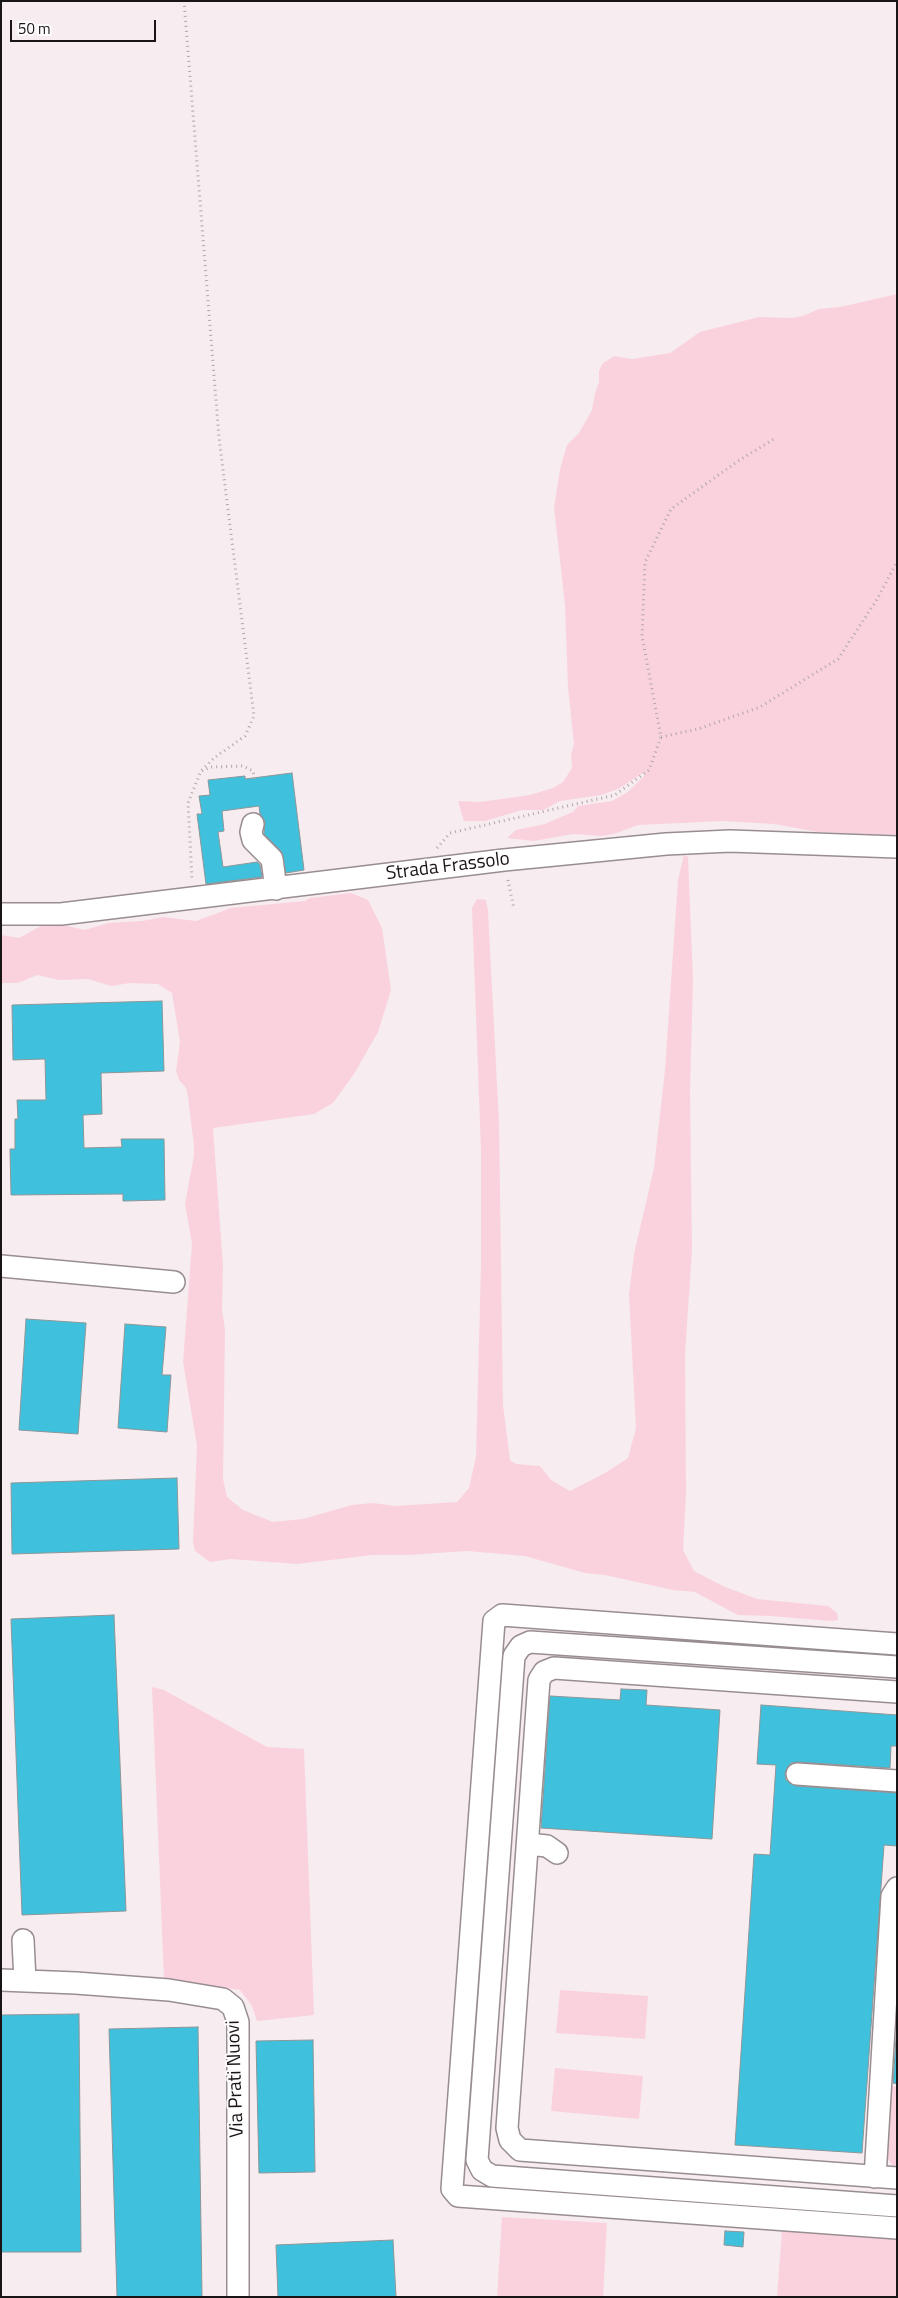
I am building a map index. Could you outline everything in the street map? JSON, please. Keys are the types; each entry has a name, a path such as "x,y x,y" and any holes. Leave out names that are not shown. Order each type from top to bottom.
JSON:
{"street":[{"path":"253,824 251,832 253,840 272,859 276,888"},
{"name":"Strada Frassolo","path":"1,914 61,914 504,860 666,844 730,841 897,847"},
{"path":"1,1266 174,1282"},
{"path":"897,1644 502,1615 494,1621 452,2189 458,2196 897,2228"},
{"path":"897,1666 530,1642 521,1646 514,1656 477,2160 482,2170 492,2176 897,2206"},
{"path":"897,1692 554,1668 544,1672 539,1680 507,2128 510,2140 520,2150 897,2178"},
{"path":"797,1774 897,1781"},
{"path":"528,1844 546,1846 557,1853"},
{"path":"874,2177 892,1896 897,1888"},
{"path":"23,1940 24,1981"},
{"name":"Via Prati Nuovi","path":"1,1980 76,1982 169,1990 223,1999 233,2007 238,2022 238,2297"}],"path":[{"path":"184,1 219,438 254,716 245,736 214,758 201,771 188,803 193,899"},
{"path":"428,869 435,851 450,833 616,795 649,770 661,737 642,636 645,562 671,508 738,461 774,439"},
{"path":"661,737 698,729 760,707 838,659 876,601 897,562"},
{"path":"201,771 211,767 243,766 253,771 255,781"},
{"path":"504,860 514,909"}],"shaded area":[{"path":"897,294 897,835 818,832 774,824 724,821 638,825 614,834 602,836 573,834 534,841 507,838 516,830 545,824 573,812 578,806 612,801 628,792 645,775 643,773 618,789 601,795 560,801 543,810 522,810 485,821 464,821 458,801 480,802 530,795 553,788 563,782 572,768 571,755 574,744 568,687 565,605 554,508 560,469 567,445 579,433 592,410 602,364 614,356 632,359 670,353 700,332 759,317 791,318 803,316 819,309 840,307"},
{"path":"684,855 688,857 693,979 690,1091 692,1250 685,1354 686,1492 683,1550 694,1571 723,1586 757,1599 828,1606 837,1613 838,1620 738,1615 695,1592 673,1590 605,1575 585,1573 525,1556 467,1551 409,1555 372,1555 297,1564 231,1559 210,1562 195,1551 193,1542 197,1446 183,1362 192,1244 185,1204 194,1146 186,1088 179,1080 176,1071 180,1042 172,993 158,984 130,983 111,986 88,979 59,980 37,975 18,983 3,983 1,982 1,935 19,938 41,926 63,925 85,930 108,923 142,921 163,917 196,921 231,908 305,901 310,898 351,893 368,900 382,928 391,990 378,1032 354,1074 333,1103 314,1114 213,1128 223,1266 222,1309 225,1330 223,1479 227,1497 243,1510 273,1522 303,1519 352,1505 373,1503 395,1506 457,1502 469,1488 476,1457 481,1265 481,1150 472,908 477,899 486,900 499,1123 503,1405 510,1460 516,1464 540,1466 551,1480 570,1491 605,1473 628,1458 636,1428 629,1295 634,1254 654,1168 665,1070 678,880"},
{"path":"152,1687 164,1690 267,1747 304,1749 314,2015 257,2021 252,2006 240,1990 164,1979"},
{"path":"560,1990 648,1996 645,2039 556,2033"},
{"path":"555,2068 643,2076 639,2119 551,2111"},
{"path":"888,2086 897,2087 897,2166 893,2166 883,2152"},
{"path":"502,2217 607,2223 603,2297 497,2297"},
{"path":"782,2230 897,2239 897,2297 777,2297"}],"building":[{"path":"292,773 304,870 286,873 281,851 264,834 265,821 260,814 259,806 222,811 224,831 218,832 223,867 257,862 260,865 262,877 206,884 197,814 202,814 199,796 210,795 208,780 245,776 245,779"},
{"path":"162,1001 164,1071 101,1073 102,1114 83,1115 84,1148 122,1147 121,1139 164,1139 165,1200 123,1201 123,1194 11,1195 10,1149 15,1149 15,1119 18,1119 17,1100 46,1100 45,1059 13,1060 12,1005"},
{"path":"26,1319 86,1323 78,1434 19,1430"},
{"path":"125,1324 166,1327 162,1375 171,1375 167,1432 118,1428"},
{"path":"177,1478 179,1549 12,1554 11,1483"},
{"path":"114,1615 126,1911 22,1915 11,1619"},
{"path":"621,1689 647,1690 646,1705 720,1710 712,1839 541,1828 550,1696 620,1700"},
{"path":"761,1705 897,1715 897,1746 891,1746 890,1768 798,1762 791,1763 785,1773 786,1780 796,1786 897,1793 897,1846 884,1845 862,2153 735,2145 754,1854 770,1855 776,1765 757,1764"},
{"path":"79,2014 81,2252 1,2252 1,2015"},
{"path":"897,2024 897,2084 893,2083"},
{"path":"198,2027 202,2297 117,2297 109,2029"},
{"path":"313,2040 315,2172 259,2173 256,2041"},
{"path":"725,2231 744,2232 743,2247 724,2245"},
{"path":"393,2240 396,2297 278,2297 276,2245"}]}
